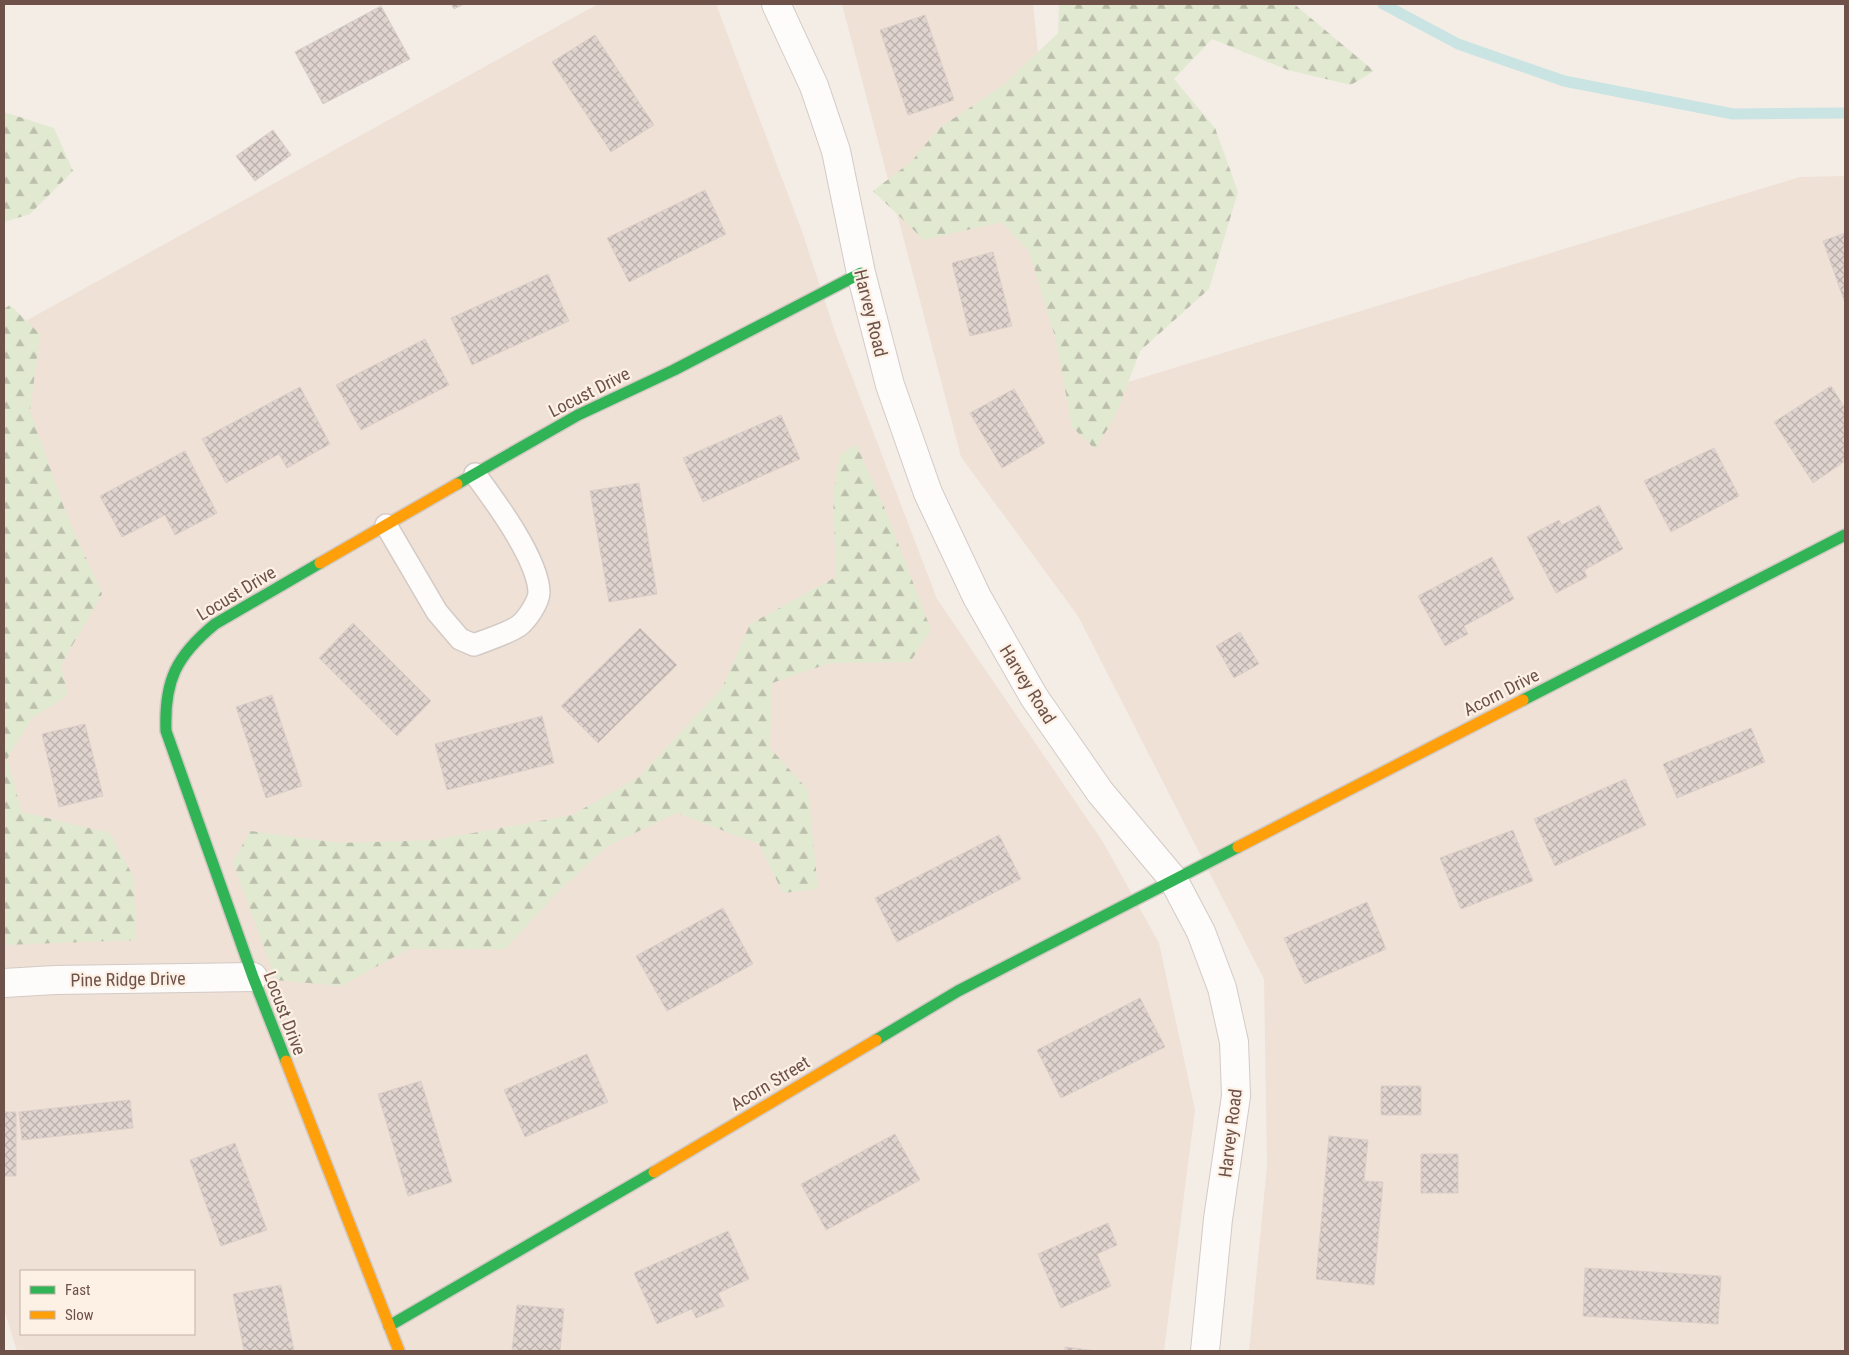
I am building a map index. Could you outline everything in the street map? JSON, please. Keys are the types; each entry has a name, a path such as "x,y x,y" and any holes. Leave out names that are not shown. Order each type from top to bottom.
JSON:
{"street":[{"name":"Harvey Road","path":"776,4 814,86 836,151 861,273 890,385 925,484 977,597 1034,697 1100,792 1173,879 1201,932 1222,988 1234,1042 1236,1096 1218,1219 1205,1351"},
{"name":"Locust Drive","path":"399,1351 253,977 166,731 164,706 168,682 179,659 195,640 214,624 578,415 674,370 861,273"},
{"name":"Acorn Drive","path":"1173,879 1845,535"},
{"name":"Acorn Street","path":"389,1326 684,1155 958,991 1173,879"},
{"name":"Pine Ridge Drive","path":"4,983 55,980 253,977"}],"lane":[{"path":"386,525 437,612 460,639 474,645 519,626 532,611 540,594 537,579 507,517 475,474"}],"shaded area":[{"path":"598,4 716,4 803,234 835,332 937,599 1103,842 1159,943 1195,1110 1164,1351 17,1351 4,1309 4,333"},
{"path":"842,4 1033,4 1057,235 1105,389 1800,177 1845,176 1845,1351 1249,1351 1267,1166 1264,979 1078,616 961,457"}],"green space":[{"path":"1059,4 1294,4 1374,71 1351,85 1288,70 1212,39 1174,79 1215,128 1238,192 1209,289 1140,351 1115,417 1095,449 1072,427 1056,340 1029,251 1001,222 924,240 873,191 912,161 938,129 1002,86 1058,33"},
{"path":"4,112 54,128 73,171 30,214 4,222"},
{"path":"10,305 40,334 30,411 66,513 102,594 61,665 68,695 32,718 7,759 22,812 110,833 134,878 136,940 4,945 4,309"},
{"path":"856,444 885,509 931,630 910,662 830,663 772,683 770,748 808,790 818,889 783,893 759,844 676,813 606,847 559,891 505,949 409,949 341,986 276,980 233,862 250,831 339,843 435,840 572,815 639,777 722,688 750,624 836,577 833,493 840,455"}],"building":[{"path":"451,4 464,4 454,9"},
{"path":"381,6 410,59 323,104 295,52"},
{"path":"925,15 954,100 908,115 880,30"},
{"path":"595,35 654,125 611,152 552,62"},
{"path":"273,130 291,155 255,181 236,156"},
{"path":"705,190 726,234 629,282 607,238"},
{"path":"1845,233 1845,303 1823,241"},
{"path":"993,252 1012,326 970,336 952,263"},
{"path":"548,274 569,321 472,365 451,318"},
{"path":"425,339 449,385 361,430 336,385"},
{"path":"1831,386 1845,408 1845,461 1813,483 1774,422"},
{"path":"300,387 330,444 287,468 279,454 226,483 202,439"},
{"path":"1014,389 1045,443 1002,468 970,413"},
{"path":"781,415 800,459 703,502 683,458"},
{"path":"1714,448 1739,496 1671,532 1644,481"},
{"path":"185,451 217,513 175,535 165,515 122,537 100,496"},
{"path":"639,483 657,594 609,602 590,491"},
{"path":"1599,505 1623,549 1584,570 1587,577 1556,593 1527,537 1559,520 1562,525"},
{"path":"1492,557 1514,599 1464,626 1468,634 1445,646 1418,596"},
{"path":"353,623 431,701 397,736 319,658"},
{"path":"640,628 677,665 598,743 561,706"},
{"path":"1240,632 1259,664 1234,678 1216,646"},
{"path":"272,695 302,786 266,798 236,707"},
{"path":"542,716 554,763 447,790 435,744"},
{"path":"85,724 103,796 59,807 42,734"},
{"path":"1751,728 1765,762 1677,798 1663,764"},
{"path":"1625,779 1646,825 1555,866 1534,819"},
{"path":"1513,830 1533,881 1461,909 1440,858"},
{"path":"999,835 1021,879 897,942 875,898"},
{"path":"1367,902 1386,949 1305,984 1284,938"},
{"path":"723,908 753,964 667,1011 636,956"},
{"path":"1140,998 1165,1047 1061,1098 1037,1050"},
{"path":"587,1054 608,1102 525,1137 504,1090"},
{"path":"421,1081 452,1182 408,1196 378,1094"},
{"path":"1381,1086 1421,1086 1421,1115 1381,1115"},
{"path":"130,1100 133,1128 22,1140 19,1112"},
{"path":"4,1112 16,1112 16,1176 4,1176"},
{"path":"895,1134 920,1180 826,1230 801,1184"},
{"path":"1329,1136 1368,1140 1364,1181 1383,1182 1374,1285 1316,1279"},
{"path":"235,1143 267,1230 221,1246 190,1160"},
{"path":"1421,1154 1458,1154 1458,1193 1421,1193"},
{"path":"1108,1223 1117,1245 1097,1254 1111,1286 1061,1308 1038,1254"},
{"path":"728,1231 749,1279 718,1293 724,1306 696,1318 692,1309 657,1324 634,1273"},
{"path":"1585,1268 1721,1276 1718,1324 1583,1316"},
{"path":"281,1285 294,1351 244,1351 233,1294"},
{"path":"517,1305 564,1309 560,1351 512,1351"},
{"path":"1065,1347 1097,1351 1065,1351"}],"waterway":[{"path":"1383,4 1458,44 1564,81 1733,114 1845,113"}],"traffic: fast":[{"path":"457,484 578,415 674,370 861,273"},
{"path":"1523,700 1845,535"},
{"path":"286,1061 253,977 166,731 167,698 170,684 182,659 191,647 215,624 320,563"},
{"path":"876,1040 958,991 1238,847"},
{"path":"389,1326 654,1172"}],"traffic: slow":[{"path":"320,563 457,484"},
{"path":"1238,847 1523,700"},
{"path":"654,1172 876,1040"},
{"path":"286,1061 399,1351"}]}
